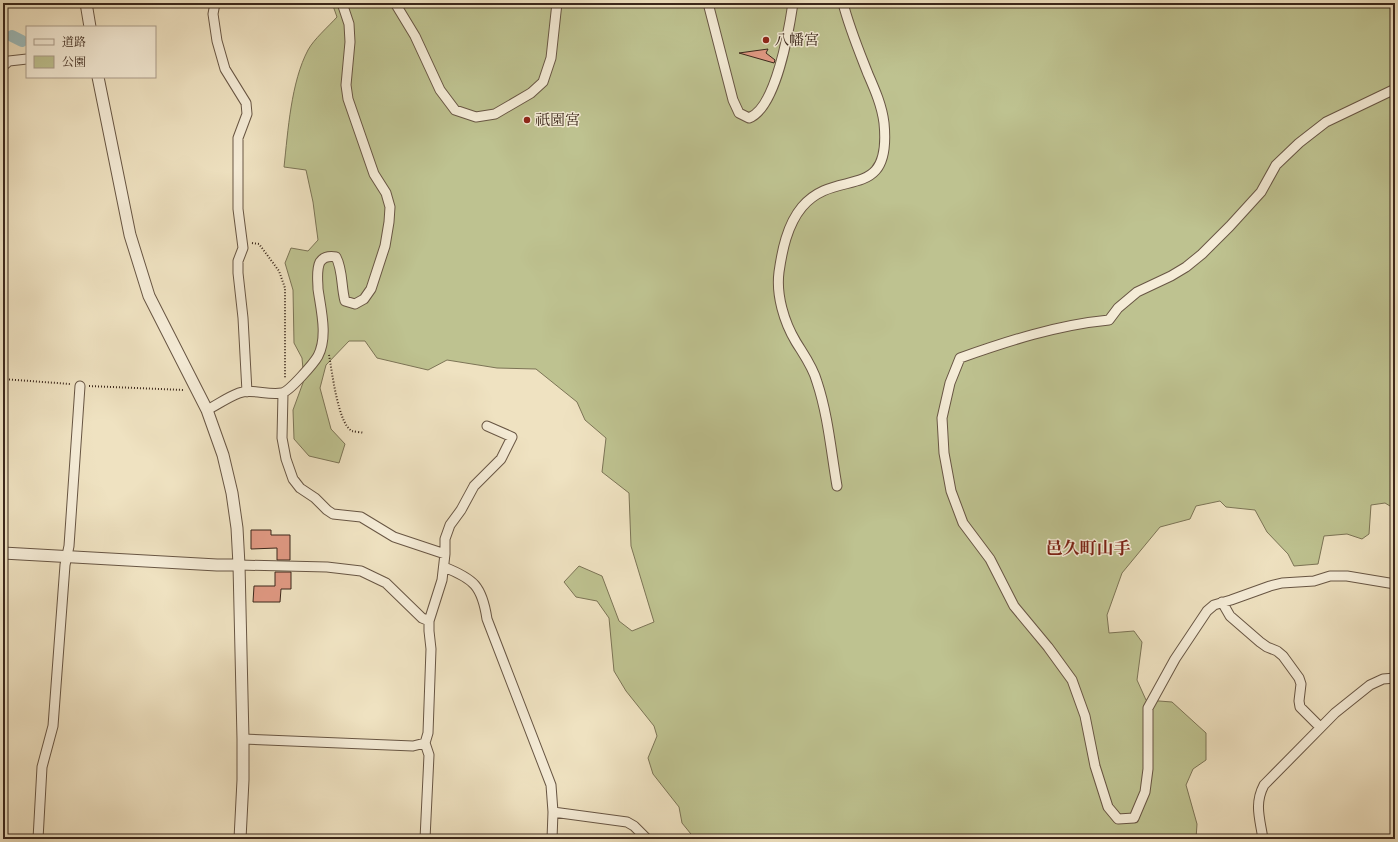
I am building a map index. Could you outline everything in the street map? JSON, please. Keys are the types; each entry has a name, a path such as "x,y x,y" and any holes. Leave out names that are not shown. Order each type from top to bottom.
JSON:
{"street":[{"path":"86,3 90,26"},
{"path":"215,3 213,14 217,41 225,69 246,103 247,114 238,138 238,209 243,242 243,248 238,261 238,274 243,318 247,392"},
{"path":"207,410 240,392 285,392 297,382 318,357 322,343 322,329 317,278 319,264 323,258 330,256 336,257 340,263 342,292 345,301 354,304 364,299 371,289 385,246 390,207 386,193 374,174 348,99 346,85 350,42 349,24 342,3"},
{"path":"395,3 415,36 440,90 455,110 476,117 495,114 531,93 543,82 551,58 558,3"},
{"path":"708,3 732,100 739,113 749,118 755,116 764,104 777,78 793,3"},
{"path":"837,486 823,398 810,364 795,341 786,323 779,296 779,274 784,247 792,224 802,207 817,194 864,179 876,171 883,158 884,122 878,99 843,3"},
{"path":"3,66 9,61 26,59"},
{"path":"98,78 130,235 149,296 207,410 223,455 232,493 239,565 243,739 243,780 240,839"},
{"path":"1395,89 1326,122 1276,165 1261,192 1202,254 1186,267 1171,276 1137,292 1118,308 1109,320 1089,322 1041,332 996,345 960,358 950,383 942,418 944,453 951,491 963,524 990,559 1014,606 1048,647 1072,680 1085,716 1095,766 1108,807 1118,819 1134,818 1145,792 1148,769 1148,708 1175,659 1197,624 1207,611 1214,605 1270,586 1282,583 1314,581 1330,576 1347,576 1395,584"},
{"path":"38,839 42,767 53,726 65,565 69,546 80,386"},
{"path":"285,392 282,438 286,459 293,479 300,488 315,498 333,514 361,517 394,536 445,554"},
{"path":"426,839 429,755 425,743 428,733 430,673 429,621 438,595 444,567 446,540 450,525 474,486 501,459 512,436 487,426"},
{"path":"3,553 217,565 327,567 361,571 386,583 422,618 429,621"},
{"path":"444,567 460,574 472,582 479,590 484,602 487,619 551,785 553,812 552,839"},
{"path":"1222,602 1230,616 1260,642 1267,647 1277,650 1283,656 1299,678 1301,684 1299,701 1300,706 1320,727"},
{"path":"1263,839 1258,807 1259,795 1264,785 1335,713 1370,685 1383,679 1395,678"},
{"path":"243,739 413,746 425,743"},
{"path":"553,812 627,822 634,826 647,839"}],"path":[{"path":"243,242 259,244 280,271 285,288 285,392"},
{"path":"328,350 338,407 345,424 352,431 364,433"},
{"path":"3,379 80,386 197,390"}],"green space":[{"path":"332,3 1395,3 1395,509 1385,503 1371,505 1369,534 1362,539 1347,534 1324,536 1318,564 1294,566 1288,554 1267,532 1255,510 1226,507 1220,501 1196,506 1190,519 1160,527 1122,573 1107,615 1109,633 1134,631 1142,642 1137,680 1146,700 1172,702 1206,733 1206,760 1193,769 1186,785 1197,824 1196,839 695,839 682,823 679,807 653,774 648,758 657,736 654,726 626,691 614,671 609,618 597,601 576,597 564,582 579,566 602,576 619,621 632,631 654,622 631,546 629,493 602,472 606,438 585,420 577,402 536,369 497,368 447,360 428,370 377,358 365,341 349,341 326,365 320,388 331,429 345,444 339,463 309,456 294,439 293,410 304,380 302,358 294,343 293,290 285,263 291,248 308,251 318,240 313,202 306,170 284,167 291,107 302,63 308,50 317,37 337,17"}],"building":[{"path":"768,49 766,53 775,60 774,63 739,53"},
{"path":"251,530 271,530 271,535 290,535 290,560 277,560 277,548 251,549"},
{"path":"275,572 291,572 291,589 281,589 280,602 253,602 254,586 275,586"}],"waterway":[{"path":"12,36 22,41"}],"place":[{"name":"八幡宮","path":"766,40"},
{"name":"祇園宮","path":"527,120"}],"district":[{"name":"邑久町山手","path":"1088,548"}]}
